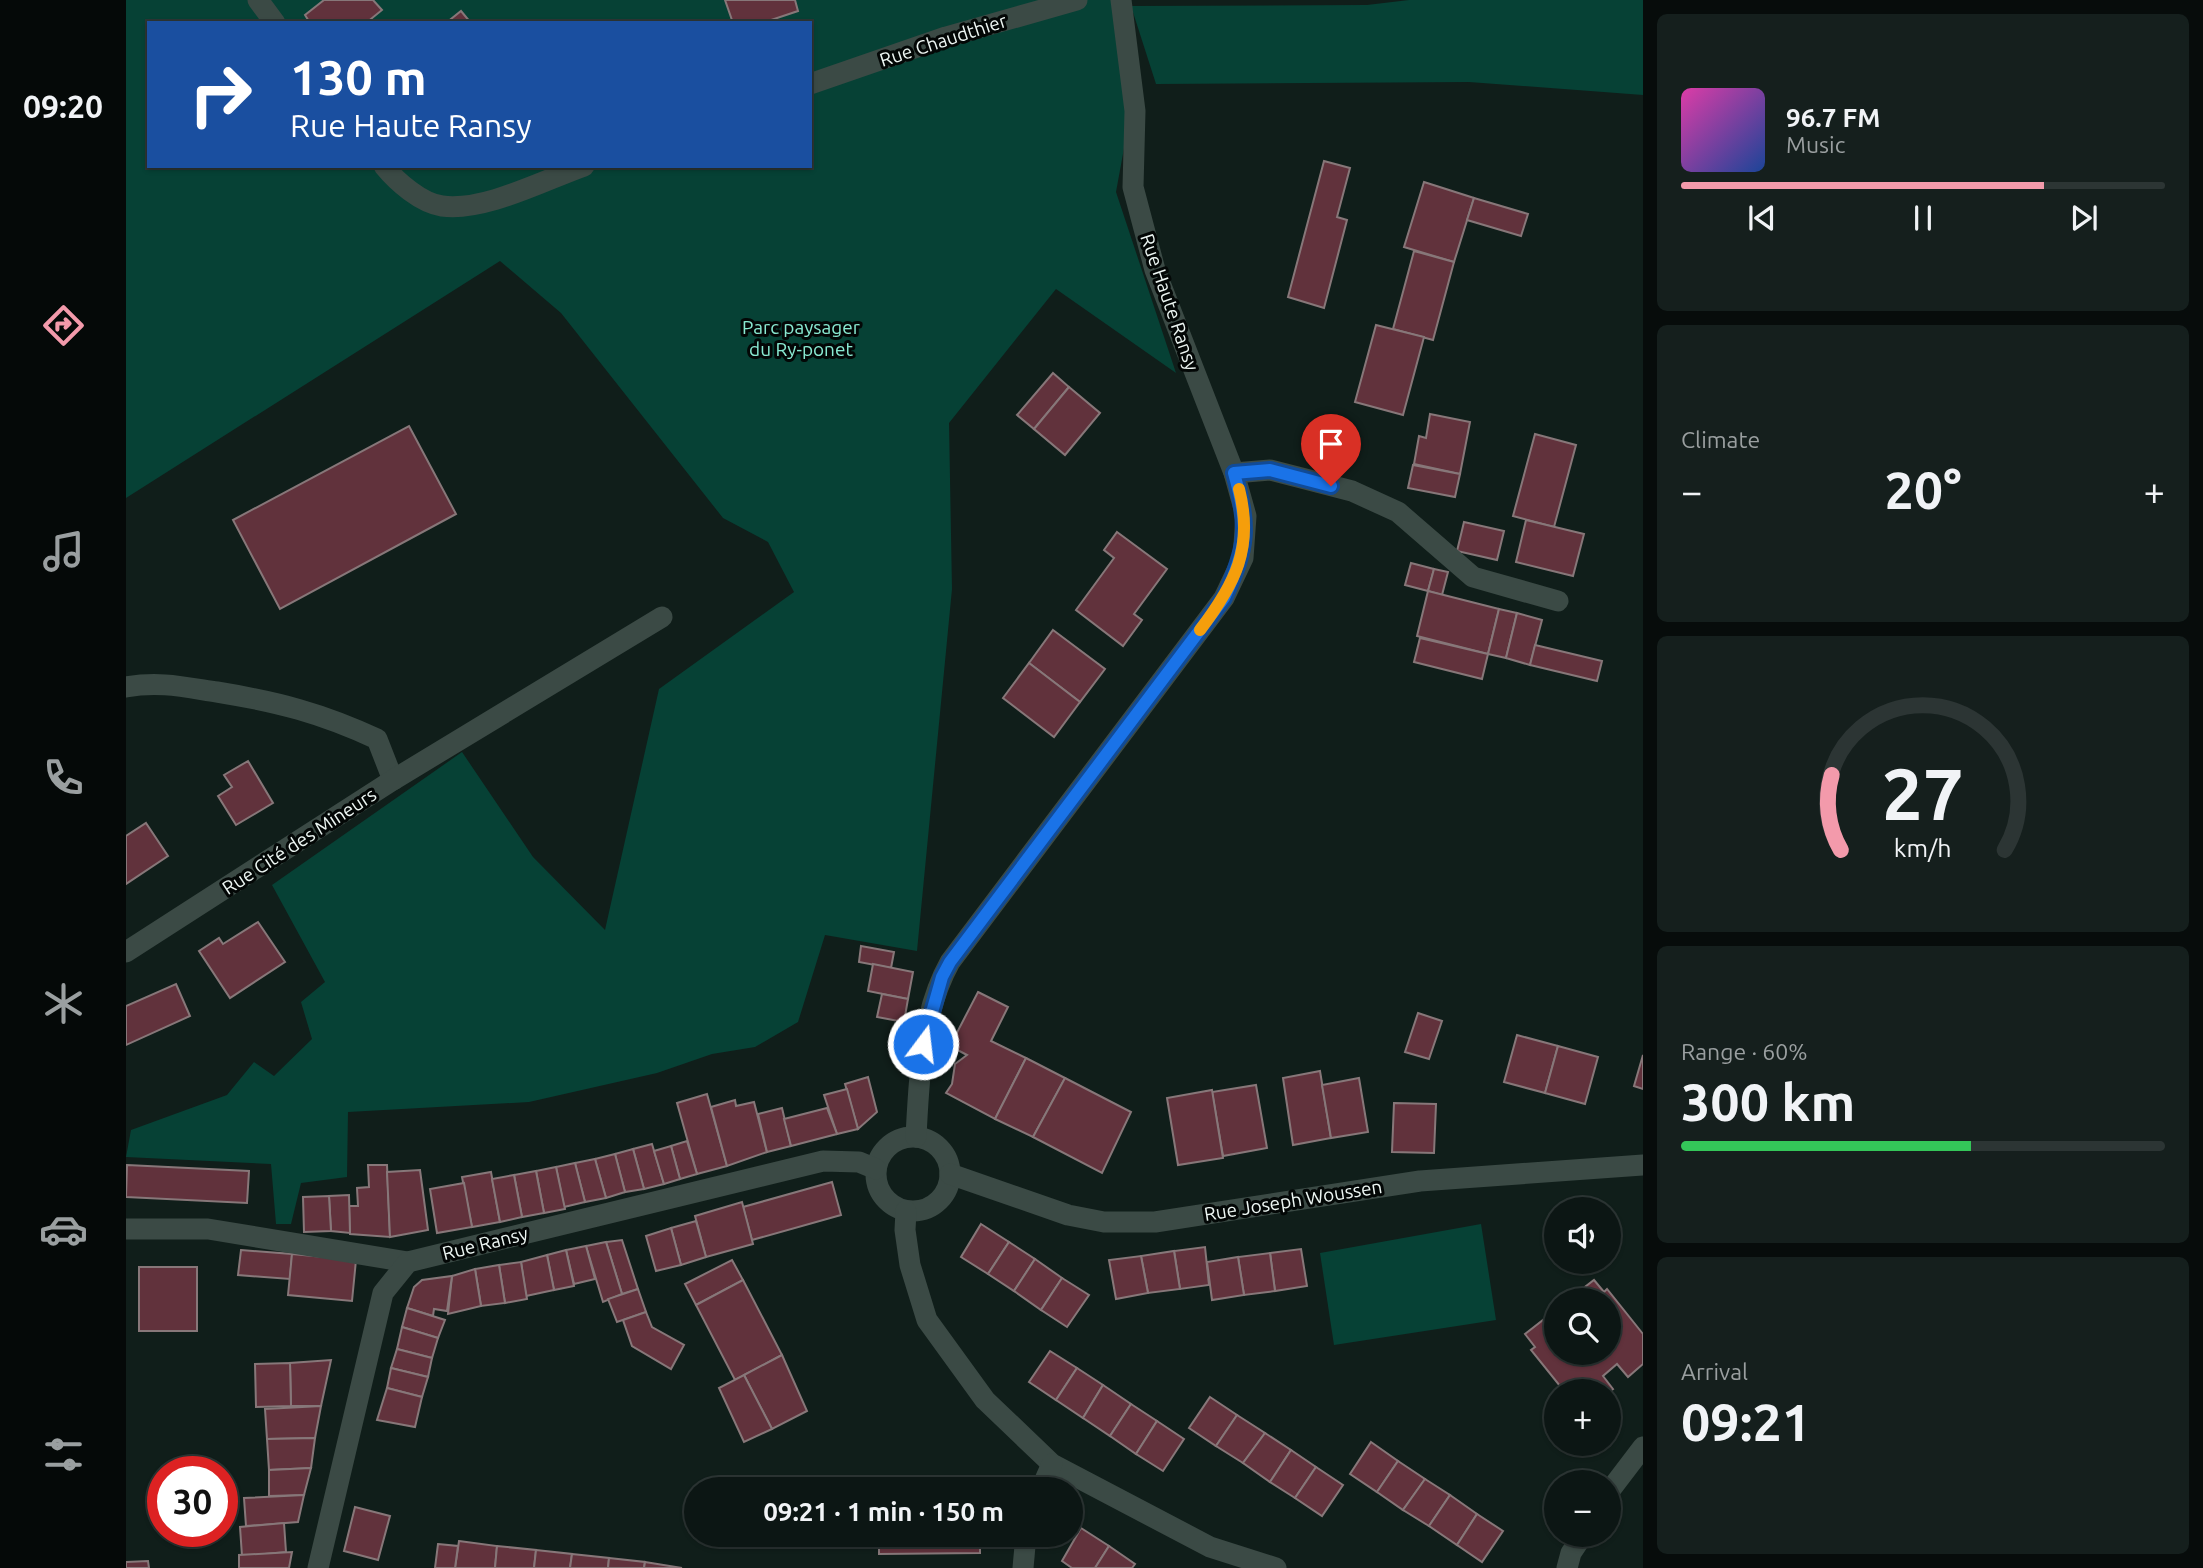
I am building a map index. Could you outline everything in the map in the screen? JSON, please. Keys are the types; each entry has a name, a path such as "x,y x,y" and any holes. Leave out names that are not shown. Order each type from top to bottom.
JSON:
{"street":[{"path":"258,0 274,21"},
{"name":"Rue Chaudthier","path":"812,83 946,37 1077,0"},
{"name":"Rue Haute Ransy","path":"916,1137 923,1044 942,977 950,962 1224,598 1242,558 1246,516 1234,473 1155,270 1133,187 1135,111 1121,0"},
{"path":"386,168 410,191 441,206 479,204 578,168"},
{"path":"1234,473 1270,470 1352,491 1398,512 1474,577 1558,601"},
{"path":"393,780 662,617"},
{"name":"Rue Cité des Mineurs","path":"126,687 154,682 275,702 326,716 377,739 393,780 126,952"},
{"path":"916,1137 936,1145 948,1163 950,1174 944,1195 937,1203 917,1211 906,1211 886,1200 876,1180 876,1169 885,1149 894,1142 916,1137"},
{"name":"Rue Ransy","path":"408,1262 823,1161 859,1162 876,1169"},
{"name":"Rue Joseph Woussen","path":"950,1174 967,1177 1068,1215 1104,1222 1155,1222 1420,1181 1643,1165"},
{"path":"906,1211 905,1230 910,1265 927,1320 985,1400 1052,1464 1199,1542 1276,1568"},
{"path":"126,1229 208,1228 408,1262 383,1293 317,1568"},
{"path":"1621,1476 1643,1447"},
{"path":"1046,1477 1052,1464"},
{"path":"1023,1568 1025,1547"},
{"path":"1567,1568 1575,1547"}],"green space":[{"name":"Parc paysager du Ry-ponet","path":"126,0 1120,0 1131,110 1116,192 1176,373 1056,289 949,423 952,589 917,951 825,935 798,1022 755,1047 712,1054 657,1073 529,1102 348,1112 347,1177 301,1183 291,1224 276,1224 271,1164 126,1157 131,1130 227,1095 254,1062 274,1076 312,1039 301,1002 325,982 272,885 462,752 533,857 605,930 659,689 794,592 768,542 723,518 561,313 500,261 126,498"},
{"path":"1409,0 1643,0 1643,95 1469,82 1156,84 1131,6 1367,5"},
{"path":"1481,1224 1496,1320 1334,1345 1320,1253"}],"building":[{"path":"324,0 373,0 382,10 368,21 309,21 305,15"},
{"path":"725,0 795,0 798,11 768,21 732,21"},
{"path":"461,11 469,21 448,21"},
{"path":"1324,161 1350,168 1337,217 1347,220 1324,308 1288,297"},
{"path":"1424,182 1474,198 1454,262 1404,247"},
{"path":"1474,198 1528,214 1521,236 1467,220"},
{"path":"1414,251 1454,262 1433,340 1393,329"},
{"path":"1376,325 1424,337 1403,415 1355,402"},
{"path":"1053,373 1069,387 1034,429 1017,415"},
{"path":"1069,387 1100,413 1065,455 1034,429"},
{"path":"1430,414 1470,422 1460,474 1414,464 1419,436 1426,438"},
{"path":"409,426 456,514 280,609 233,520"},
{"path":"1535,434 1576,445 1554,527 1513,516"},
{"path":"1413,465 1460,474 1455,497 1408,488"},
{"path":"1526,520 1584,534 1573,576 1516,562"},
{"path":"1464,522 1504,531 1497,560 1457,551"},
{"path":"1117,532 1167,569 1134,614 1142,620 1123,646 1076,610 1114,558 1104,550"},
{"path":"1411,563 1434,569 1428,591 1405,585"},
{"path":"1434,569 1448,572 1442,595 1428,591"},
{"path":"1428,591 1499,609 1488,654 1417,636"},
{"path":"1499,609 1517,613 1506,658 1488,654"},
{"path":"1517,613 1542,620 1530,665 1506,658"},
{"path":"1053,630 1105,669 1080,702 1029,663"},
{"path":"1420,638 1488,654 1482,679 1414,662"},
{"path":"1535,645 1602,661 1597,681 1530,665"},
{"path":"1029,663 1080,702 1054,737 1003,698"},
{"path":"248,761 273,803 236,825 218,796 232,787 224,775"},
{"path":"146,823 168,856 126,884 126,836"},
{"path":"258,922 285,962 230,998 199,951 219,938 223,944"},
{"path":"861,946 894,952 891,968 859,962"},
{"path":"873,964 913,972 908,999 868,991"},
{"path":"176,984 190,1016 126,1045 126,1006"},
{"path":"978,992 1008,1007 991,1041 1026,1058 995,1119 946,1093 952,1084 955,1064 967,1055 950,1046"},
{"path":"882,994 908,999 904,1022 877,1017"},
{"path":"1418,1013 1442,1021 1429,1059 1405,1052"},
{"path":"1517,1035 1558,1046 1545,1093 1504,1082"},
{"path":"1558,1046 1598,1057 1585,1104 1545,1093"},
{"path":"1643,1055 1643,1089 1634,1086"},
{"path":"1026,1058 1065,1078 1033,1137 995,1119"},
{"path":"1320,1071 1331,1138 1293,1145 1283,1078"},
{"path":"868,1077 877,1112 858,1129 845,1084"},
{"path":"1065,1078 1131,1112 1102,1173 1033,1137"},
{"path":"1359,1078 1368,1132 1331,1138 1322,1085"},
{"path":"1256,1085 1267,1148 1223,1156 1212,1092"},
{"path":"847,1089 858,1129 837,1134 824,1095"},
{"path":"1212,1090 1223,1158 1178,1165 1167,1098"},
{"path":"707,1094 727,1166 697,1174 677,1103"},
{"path":"735,1100 736,1106 754,1102 767,1152 727,1166 711,1107"},
{"path":"1394,1103 1436,1104 1434,1153 1392,1152"},
{"path":"782,1108 791,1146 767,1152 758,1114"},
{"path":"827,1108 837,1134 791,1146 784,1119"},
{"path":"687,1141 697,1174 680,1179 671,1146"},
{"path":"652,1144 664,1184 644,1189 633,1149"},
{"path":"671,1146 680,1179 664,1184 654,1151"},
{"path":"633,1149 644,1189 625,1192 615,1154"},
{"path":"615,1154 625,1192 606,1198 595,1159"},
{"path":"595,1159 606,1198 585,1202 575,1163"},
{"path":"575,1163 585,1202 564,1207 556,1167"},
{"path":"127,1165 249,1171 247,1203 126,1197"},
{"path":"368,1165 387,1165 390,1237 350,1234 349,1206 358,1206 357,1188 369,1187"},
{"path":"556,1167 565,1209 544,1213 536,1171"},
{"path":"420,1170 428,1230 390,1237 387,1172"},
{"path":"536,1171 544,1213 522,1217 514,1175"},
{"path":"491,1172 500,1222 472,1227 462,1177"},
{"path":"514,1175 522,1217 500,1222 492,1179"},
{"path":"832,1182 841,1215 752,1240 743,1207"},
{"path":"464,1183 472,1227 437,1233 430,1189"},
{"path":"349,1195 350,1233 331,1231 329,1196"},
{"path":"329,1196 331,1231 304,1232 303,1197"},
{"path":"742,1202 753,1244 706,1257 695,1216"},
{"path":"696,1221 706,1257 681,1265 671,1228"},
{"path":"981,1224 1009,1242 988,1274 961,1257"},
{"path":"671,1228 681,1265 656,1271 646,1236"},
{"path":"622,1240 638,1289 622,1294 606,1242"},
{"path":"606,1242 622,1294 603,1302 586,1246"},
{"path":"1009,1242 1035,1259 1014,1291 988,1274"},
{"path":"586,1246 595,1279 574,1284 566,1250"},
{"path":"1205,1247 1209,1285 1180,1289 1174,1251"},
{"path":"1301,1249 1307,1286 1275,1291 1270,1253"},
{"path":"241,1250 292,1254 290,1279 238,1275"},
{"path":"566,1250 574,1286 554,1290 547,1255"},
{"path":"1174,1251 1180,1289 1148,1293 1141,1256"},
{"path":"1270,1253 1275,1291 1244,1295 1238,1257"},
{"path":"292,1254 356,1260 352,1301 288,1295"},
{"path":"547,1255 554,1290 526,1296 521,1262"},
{"path":"1141,1256 1148,1293 1116,1299 1109,1260"},
{"path":"1238,1257 1244,1295 1212,1300 1207,1262"},
{"path":"1035,1259 1062,1278 1041,1310 1014,1291"},
{"path":"732,1260 743,1280 696,1305 685,1284"},
{"path":"521,1262 527,1299 505,1303 499,1265"},
{"path":"499,1265 505,1303 481,1306 475,1269"},
{"path":"139,1267 197,1267 197,1331 139,1331"},
{"path":"475,1269 481,1306 448,1314 452,1276"},
{"path":"452,1276 447,1311 434,1309 433,1316 407,1308 414,1287 422,1280"},
{"path":"1062,1278 1089,1295 1067,1327 1041,1310"},
{"path":"743,1280 782,1355 735,1380 696,1305"},
{"path":"1594,1280 1601,1288 1584,1288"},
{"path":"638,1289 646,1312 617,1322 608,1299"},
{"path":"1621,1306 1643,1334 1643,1364 1628,1377 1618,1365 1621,1365"},
{"path":"407,1308 445,1320 438,1338 402,1327"},
{"path":"646,1312 652,1327 684,1345 671,1369 632,1346 623,1320"},
{"path":"1544,1319 1544,1365 1616,1365 1603,1376 1605,1379 1554,1379 1531,1350 1535,1347 1525,1334"},
{"path":"402,1327 438,1338 432,1358 397,1349"},
{"path":"397,1349 432,1358 428,1377 391,1368"},
{"path":"1050,1351 1077,1368 1056,1400 1029,1382"},
{"path":"782,1355 807,1411 772,1429 744,1375"},
{"path":"331,1360 321,1406 291,1406 290,1363"},
{"path":"290,1363 291,1406 256,1407 255,1364"},
{"path":"391,1368 428,1377 422,1397 387,1388"},
{"path":"1077,1368 1103,1385 1083,1418 1056,1400"},
{"path":"744,1375 772,1429 744,1442 719,1388"},
{"path":"1103,1385 1131,1404 1110,1436 1083,1418"},
{"path":"387,1388 422,1397 415,1427 377,1420"},
{"path":"1210,1397 1237,1415 1216,1446 1189,1428"},
{"path":"1131,1404 1157,1421 1136,1454 1110,1436"},
{"path":"321,1406 315,1438 267,1439 265,1409"},
{"path":"1237,1415 1265,1433 1243,1463 1216,1446"},
{"path":"1157,1421 1184,1439 1163,1471 1136,1454"},
{"path":"1265,1433 1291,1450 1270,1482 1243,1463"},
{"path":"315,1438 311,1468 269,1470 267,1439"},
{"path":"1371,1442 1398,1461 1377,1492 1350,1474"},
{"path":"1291,1450 1316,1467 1295,1498 1270,1482"},
{"path":"1398,1461 1425,1479 1403,1510 1377,1492"},
{"path":"1316,1467 1343,1485 1322,1516 1295,1498"},
{"path":"311,1468 304,1495 269,1496 269,1470"},
{"path":"1425,1479 1450,1495 1429,1526 1403,1510"},
{"path":"304,1495 298,1522 246,1526 244,1498"},
{"path":"1450,1495 1477,1514 1457,1545 1429,1526"},
{"path":"355,1507 390,1516 378,1560 344,1551"},
{"path":"1477,1514 1503,1531 1482,1562 1457,1545"},
{"path":"284,1523 286,1552 242,1556 240,1527"},
{"path":"1083,1529 1109,1546 1095,1568 1072,1568 1062,1561 1070,1547 1083,1547"},
{"path":"459,1541 497,1546 495,1568 455,1568"},
{"path":"438,1544 458,1546 455,1568 435,1568"},
{"path":"497,1546 536,1550 534,1568 495,1568"},
{"path":"1109,1546 1135,1564 1132,1568 1095,1568"},
{"path":"879,1547 980,1547 980,1553 879,1554"},
{"path":"536,1550 572,1554 570,1568 534,1568"},
{"path":"292,1552 289,1568 239,1568 239,1555"},
{"path":"572,1554 609,1558 608,1568 570,1568"},
{"path":"609,1558 645,1562 644,1568 608,1568"},
{"path":"148,1561 149,1568 126,1568 126,1562"},
{"path":"645,1562 682,1568 644,1568"}],"slow traffic":[{"path":"1200,630 1224,598 1242,558 1246,516 1239,489"}],"route":[{"path":"923,1044 942,977 950,962 1224,598 1242,558 1246,516 1234,473 1270,470 1331,486"}]}
